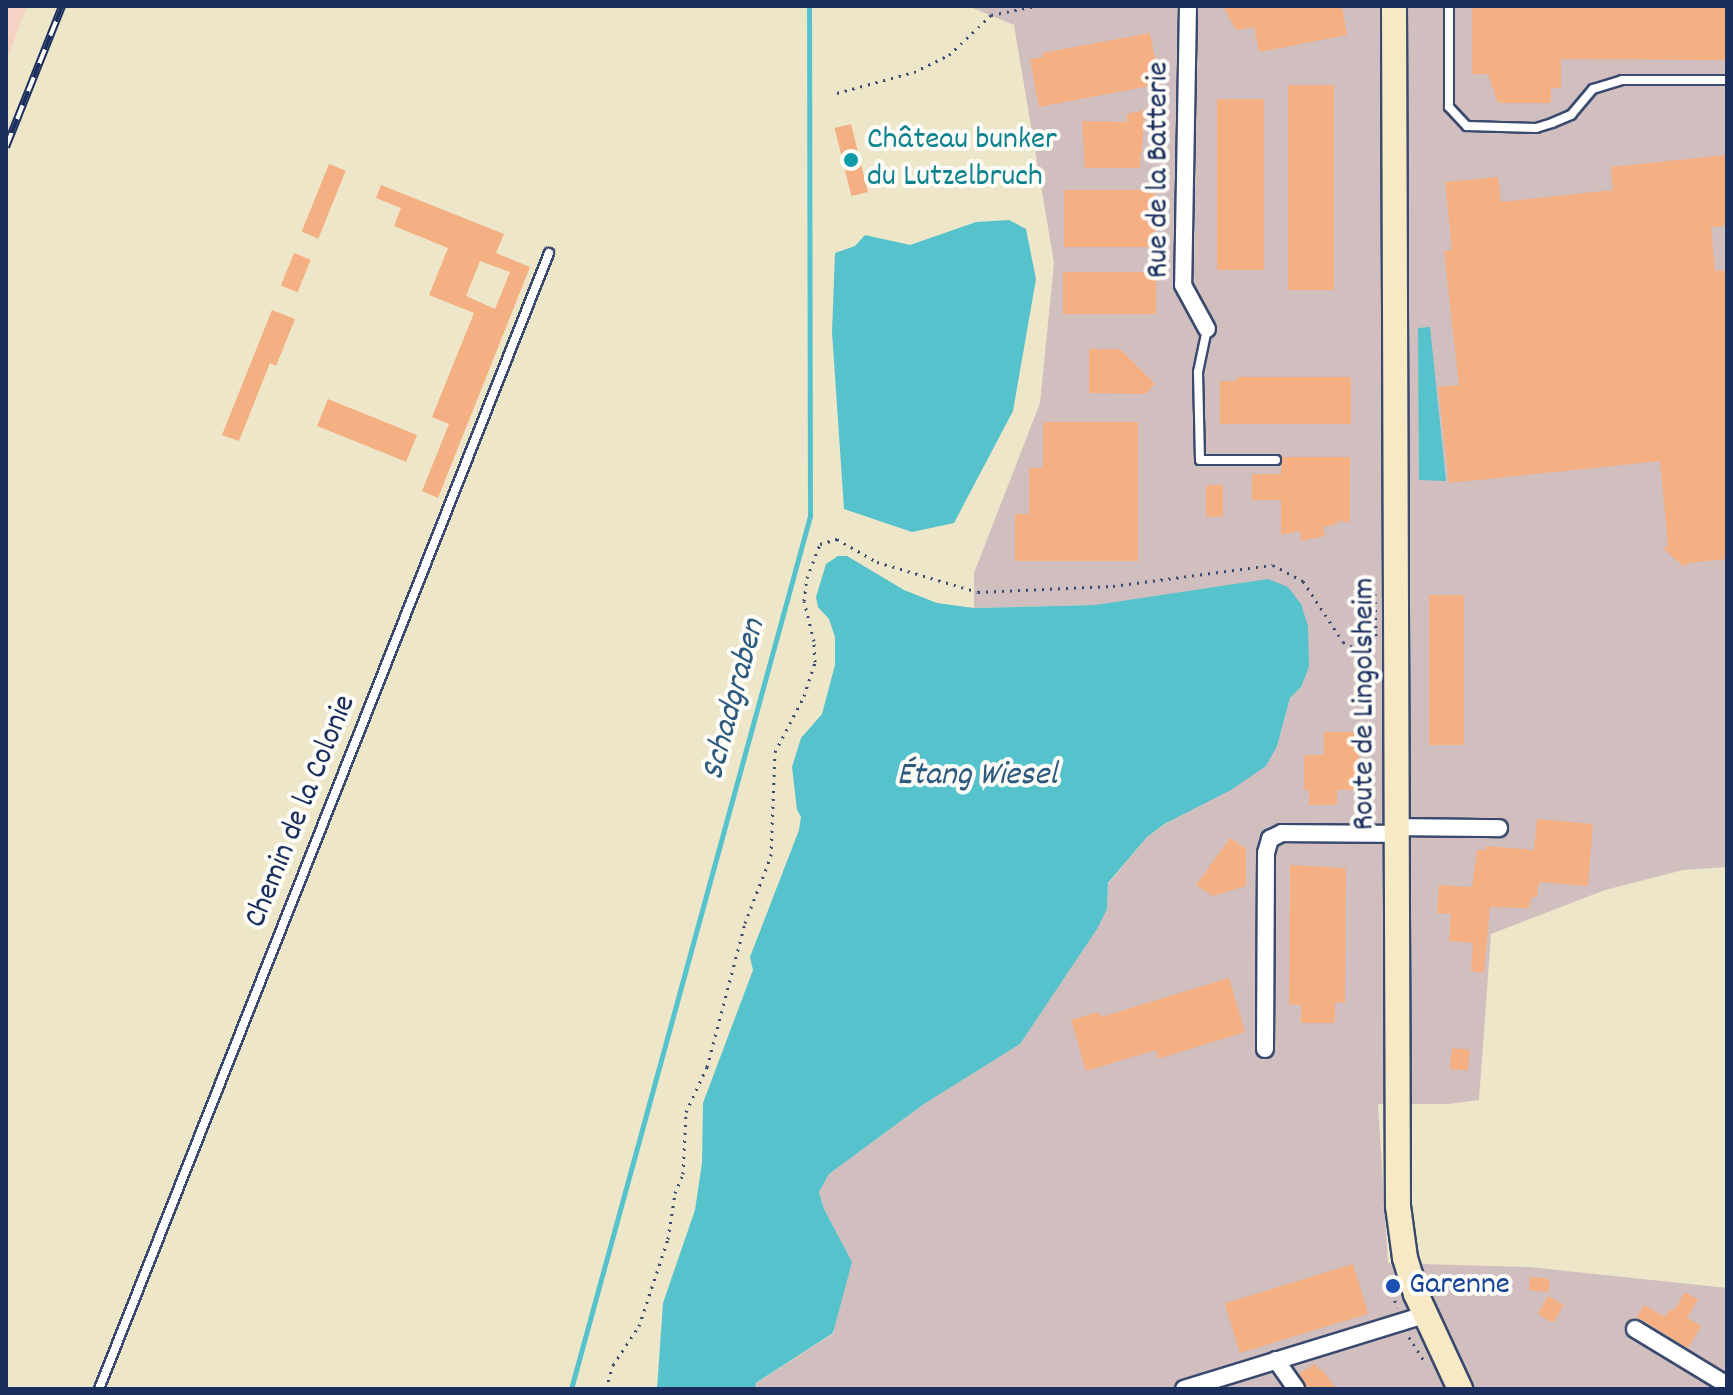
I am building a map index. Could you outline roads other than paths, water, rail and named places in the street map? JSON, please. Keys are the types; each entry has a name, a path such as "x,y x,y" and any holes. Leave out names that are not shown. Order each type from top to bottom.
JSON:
{"main road":[{"name":"Route de Lingolsheim","path":"1394,6 1398,1206 1405,1258 1424,1315 1460,1389"}],"street":[{"name":"Rue de la Batterie","path":"1188,6 1183,285 1207,329"},
{"path":"1265,1049 1266,853 1270,839 1282,833 1499,828"},
{"path":"1184,1389 1424,1315"},
{"path":"1635,1329 1727,1385"},
{"path":"1276,1360 1296,1389"}],"lane":[{"path":"1449,6 1449,107 1467,126 1536,128 1571,115 1593,89 1622,80 1727,80"},
{"name":"Chemin de la Colonie","path":"99,1389 549,253"},
{"path":"1207,329 1198,372 1200,460 1276,460"}],"water":[{"path":"1009,220 1026,229 1036,279 1013,411 954,523 912,532 844,509 832,332 835,253 855,246 865,235 910,245 976,222"},
{"path":"1430,327 1446,481 1419,480 1418,328"},
{"name":"Étang Wiesel","path":"838,556 847,556 904,590 937,603 974,608 1095,605 1268,579 1288,587 1301,604 1308,626 1309,667 1301,687 1290,698 1277,746 1266,766 1231,790 1166,823 1147,837 1108,883 1107,909 1097,929 1020,1044 924,1104 829,1174 819,1192 824,1209 852,1262 833,1333 756,1383 755,1389 657,1389 663,1303 695,1210 702,1163 703,1103 753,970 750,957 799,830 801,817 797,810 792,767 801,738 822,714 835,665 835,637 829,619 818,607 816,597 826,564"}],"waterway":[{"name":"Schadgraben","path":"571,1389 810,516 809,6"}],"railway":[{"path":"6,147 62,6"}],"place":[{"name":"Château bunker du Lutzelbruch","path":"851,160"},
{"name":"Garenne","path":"1393,1286"}]}
